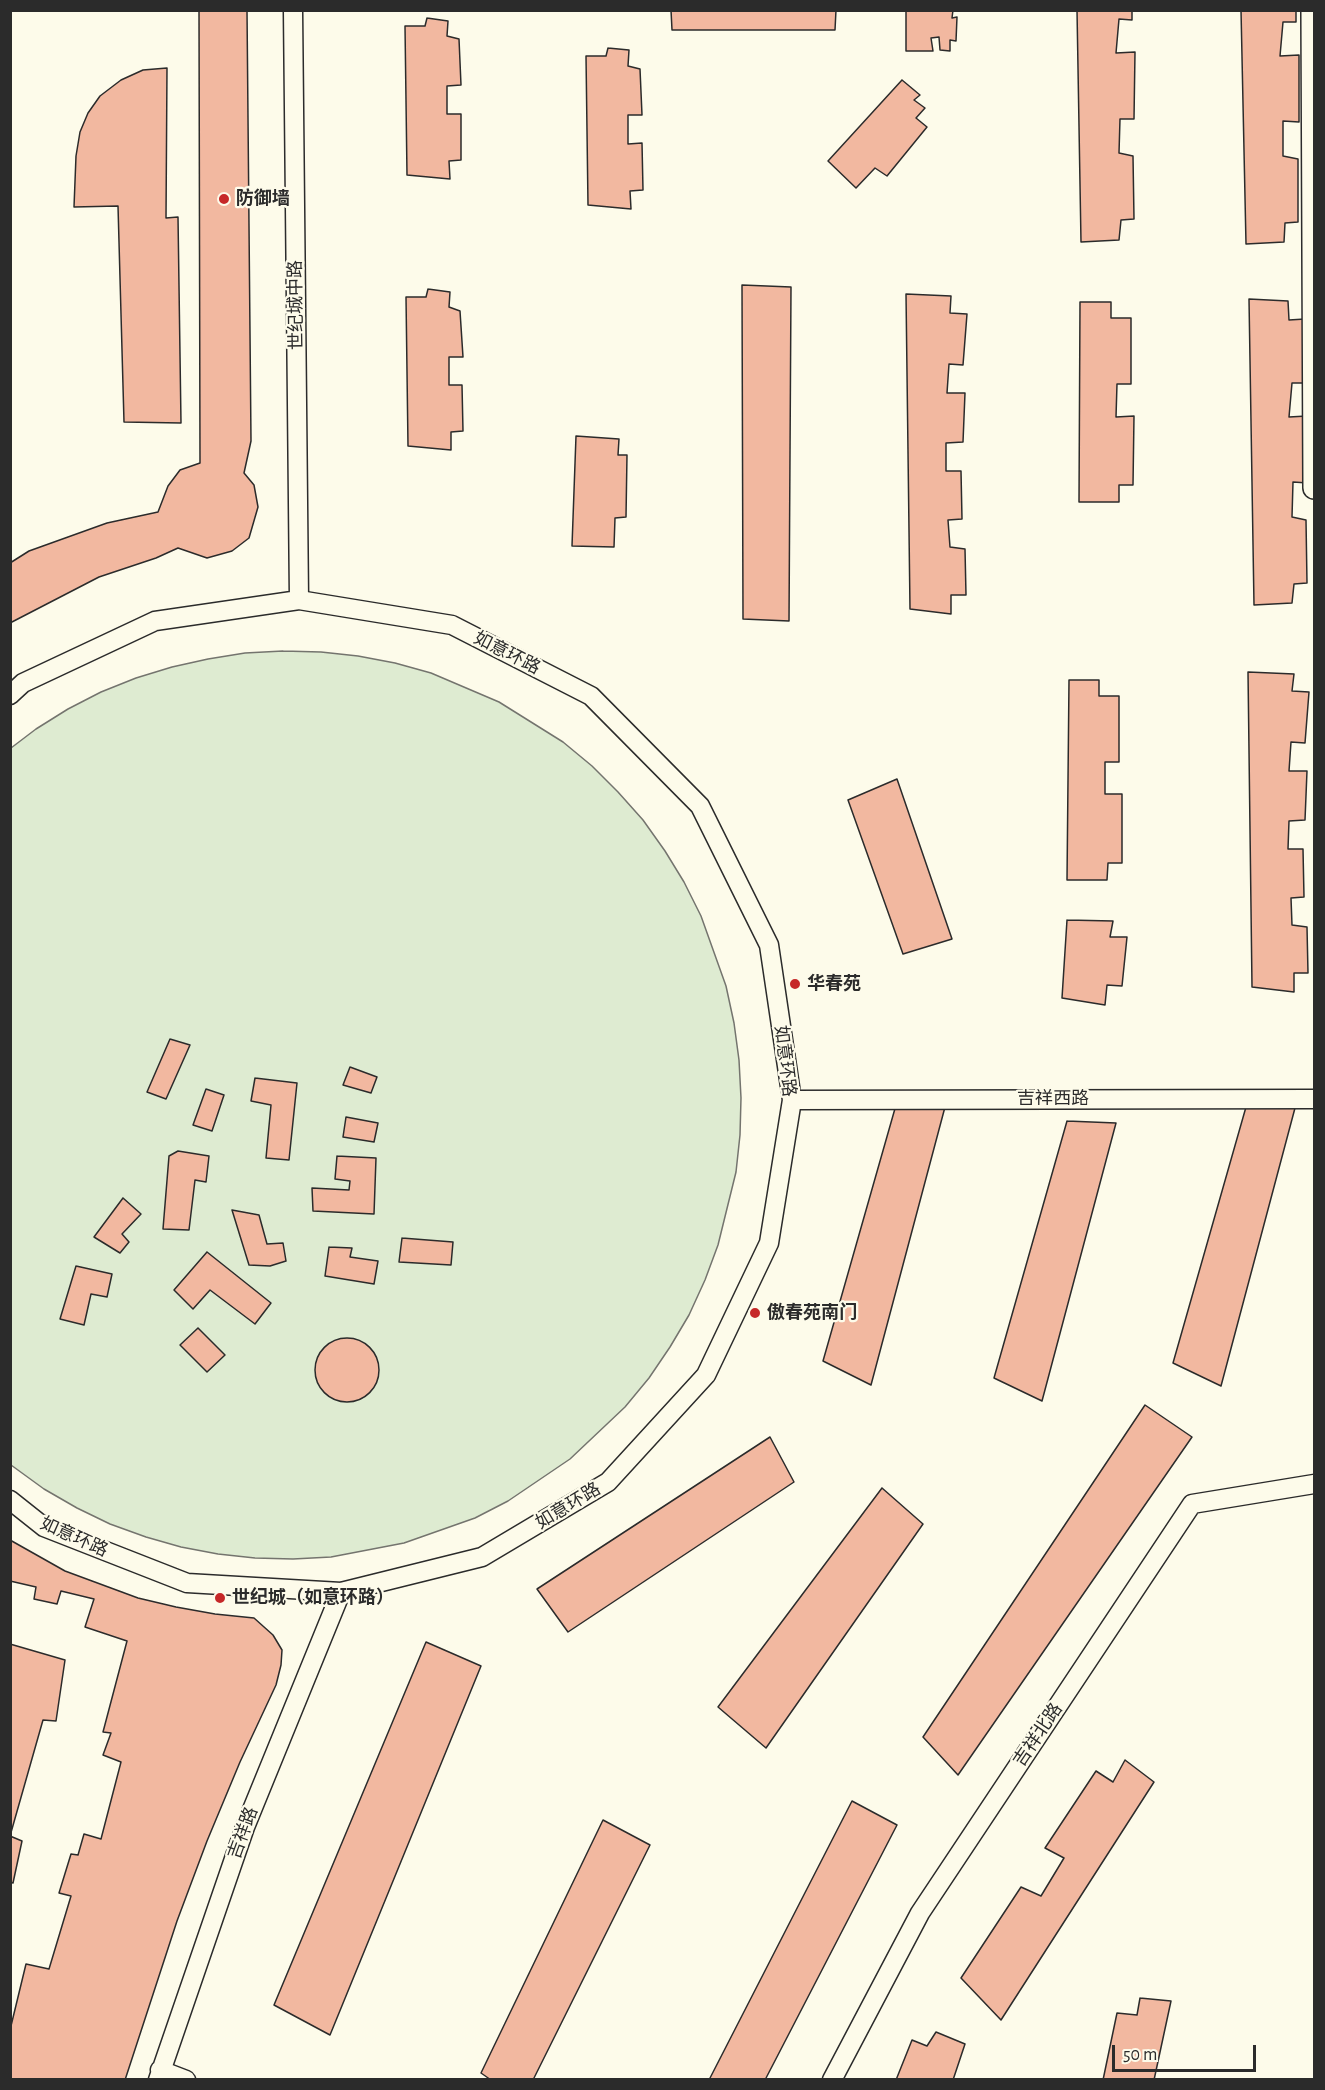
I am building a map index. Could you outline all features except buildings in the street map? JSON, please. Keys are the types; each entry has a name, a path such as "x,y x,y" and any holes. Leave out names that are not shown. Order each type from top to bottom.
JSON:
{"street":[{"name":"世纪城中路","path":"293,10 299,600"},
{"path":"1312,10 1314,488"},
{"name":"如意环路","path":"10,695 23,683 155,621 299,600 452,625 591,696 700,806 769,945 792,1100 770,1243 706,1375 608,1482 482,1557 341,1592 187,1583 44,1527 10,1500"},
{"name":"吉祥西路","path":"792,1100 1314,1099"},
{"name":"吉祥北路","path":"832,2079 920,1913 1192,1504 1314,1484"},
{"name":"吉祥路","path":"159,2075 244,1827 341,1592"},
{"path":"159,2075 186,2079"}],"green space":[{"path":"283,651 358,656 431,673 499,702 563,742 592,766 643,820 684,882 701,916 726,986 739,1060 741,1098 736,1172 718,1245 705,1280 689,1315 670,1347 649,1378 625,1407 570,1459 508,1501 475,1518 404,1543 331,1557 293,1559 218,1554 146,1537 110,1524 77,1508 44,1489 11,1465 11,748 68,709 136,678 208,659 245,653"}],"place":[{"name":"防御墙","path":"224,199"},
{"name":"华春苑","path":"795,984"},
{"name":"傲春苑南门","path":"755,1313"},
{"name":"世纪城（如意环路）","path":"220,1598"}]}
